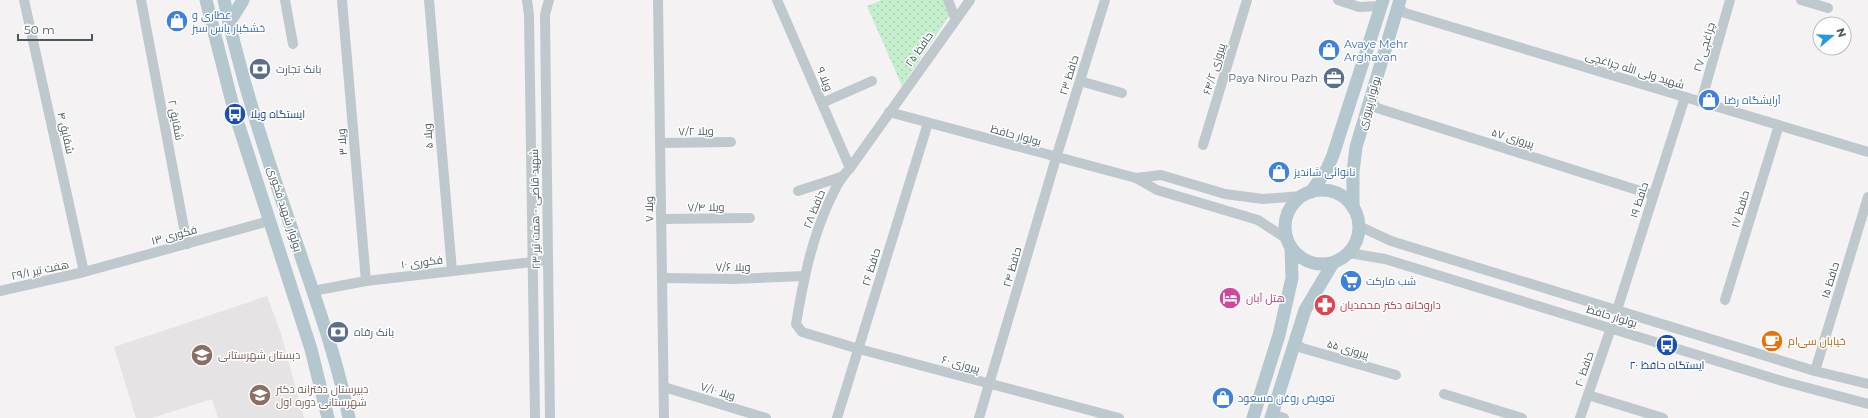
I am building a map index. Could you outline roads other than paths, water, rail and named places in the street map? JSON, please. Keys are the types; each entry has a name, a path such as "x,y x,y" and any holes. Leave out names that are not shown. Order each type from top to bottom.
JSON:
{"main road":[{"name":"بولوار شهید فکوری","path":"206,0 235,114 269,222 312,349 328,418"},
{"name":"بولوار شهید فکوری","path":"224,0 253,108 287,217 330,342 349,418"},
{"path":"229,23 243,0"},
{"name":"بولوار پیروزی","path":"1307,194 1328,169 1382,3"},
{"name":"بولوار پیروزی","path":"1353,208 1352,172 1356,147 1399,4"},
{"path":"1253,418 1279,335 1292,278 1289,243 1285,229 1288,215 1295,202 1307,194 1320,190 1335,193 1347,200 1353,208 1359,226 1357,240 1350,253 1333,263 1324,264 1310,262 1297,255 1289,243"},
{"path":"1276,417 1294,342 1305,310 1333,263"}],"street":[{"name":"شقایق ۴","path":"24,0 84,272"},
{"name":"شقایق ۲","path":"141,0 187,244"},
{"path":"284,0 293,44"},
{"name":"ویلا ۳","path":"342,0 366,281"},
{"name":"ویلا ۵","path":"429,0 452,271"},
{"name":"شهید قاضی - هفت تیر ۲۳","path":"527,0 529,15 534,262 535,418"},
{"name":"شهید قاضی - هفت تیر ۲۳","path":"549,0 545,15 550,418"},
{"name":"ویلا ۷","path":"658,0 664,418"},
{"name":"ویلا ۹","path":"778,0 850,168"},
{"path":"948,0 956,18"},
{"name":"حافظ ۲۵","path":"889,112 970,0"},
{"name":"حافظ ۲۳","path":"1056,158 1105,0"},
{"name":"پیروزی ۶۴/۲","path":"1203,145 1247,0"},
{"path":"1338,0 1359,7 1382,3"},
{"name":"چراغچی ۲۷","path":"1701,102 1730,0"},
{"path":"1802,0 1828,8"},
{"name":"شهید ولی الله چراغچی","path":"1399,4 1405,13 1868,152"},
{"path":"822,103 872,81"},
{"path":"1080,81 1122,93"},
{"name":"حافظ ۱۹","path":"1617,310 1685,97"},
{"name":"پیروزی ۵۷","path":"1370,98 1376,108 1653,195"},
{"name":"بولوار حافظ","path":"889,112 1056,158 1136,178"},
{"name":"حافظ ۲۸","path":"798,329 796,324 804,276 820,222 841,177 850,168 889,112"},
{"name":"حافظ ۲۶","path":"837,418 928,123"},
{"name":"حافظ ۱۷","path":"1725,300 1779,125"},
{"name":"ویلا ۷/۲","path":"660,143 731,142"},
{"name":"حافظ ۲۴","path":"980,418 1056,158"},
{"path":"1136,178 1161,175 1225,194 1263,199 1307,194"},
{"path":"798,191 841,177"},
{"path":"1136,178 1157,190 1258,220 1289,243"},
{"name":"حافظ ۱۵","path":"1816,371 1868,197"},
{"name":"ویلا ۷/۴","path":"662,219 750,218"},
{"name":"فکوری ۱۳","path":"84,272 269,222"},
{"name":"بولوار حافظ","path":"1359,226 1391,241 1816,371 1868,384"},
{"name":"بولوار حافظ","path":"1350,253 1385,259 1812,390 1868,404"},
{"name":"فکوری ۱۰","path":"313,291 366,281 548,261"},
{"name":"هفت تیر ۲۹/۱","path":"0,291 84,272"},
{"name":"ویلا ۷/۶","path":"662,278 734,279 804,276"},
{"name":"حافظ ۲۰","path":"1580,418 1611,328"},
{"name":"پیروزی ۶۰","path":"798,329 802,332 859,349 1119,418"},
{"name":"پیروزی ۵۵","path":"1294,342 1302,348 1396,376"},
{"name":"ویلا ۷/۱۰","path":"664,387 766,418"},
{"path":"1444,394 1522,418"},
{"path":"1588,395 1663,418"}],"place":[{"name":"عطاری و خشکبار یاس سبز","path":"177,21"},
{"name":"Avaye Mehr Arghavan","path":"1329,50"},
{"name":"بانک تجارت","path":"260,69"},
{"name":"Paya Nirou Pazh","path":"1334,78"},
{"name":"آرایشگاه رضا","path":"1709,100"},
{"name":"ایستگاه ویلا","path":"235,114"},
{"name":"نانوائی شاندیز","path":"1279,172"},
{"name":"شب مارکت","path":"1351,281"},
{"name":"هتل آبان","path":"1230,298"},
{"name":"داروخانه دکتر محمدیان","path":"1325,305"},
{"name":"بانک رفاه","path":"338,332"},
{"name":"خیابان سی‌ام","path":"1772,341"},
{"name":"ایستگاه حافظ ۲۰","path":"1667,345"},
{"name":"دبستان شهرستانی","path":"202,355"},
{"name":"دبیرستان دخترانه دکتر شهرستانی دوره اول","path":"260,395"},
{"name":"تعویض روغن مسعود","path":"1223,398"}]}
